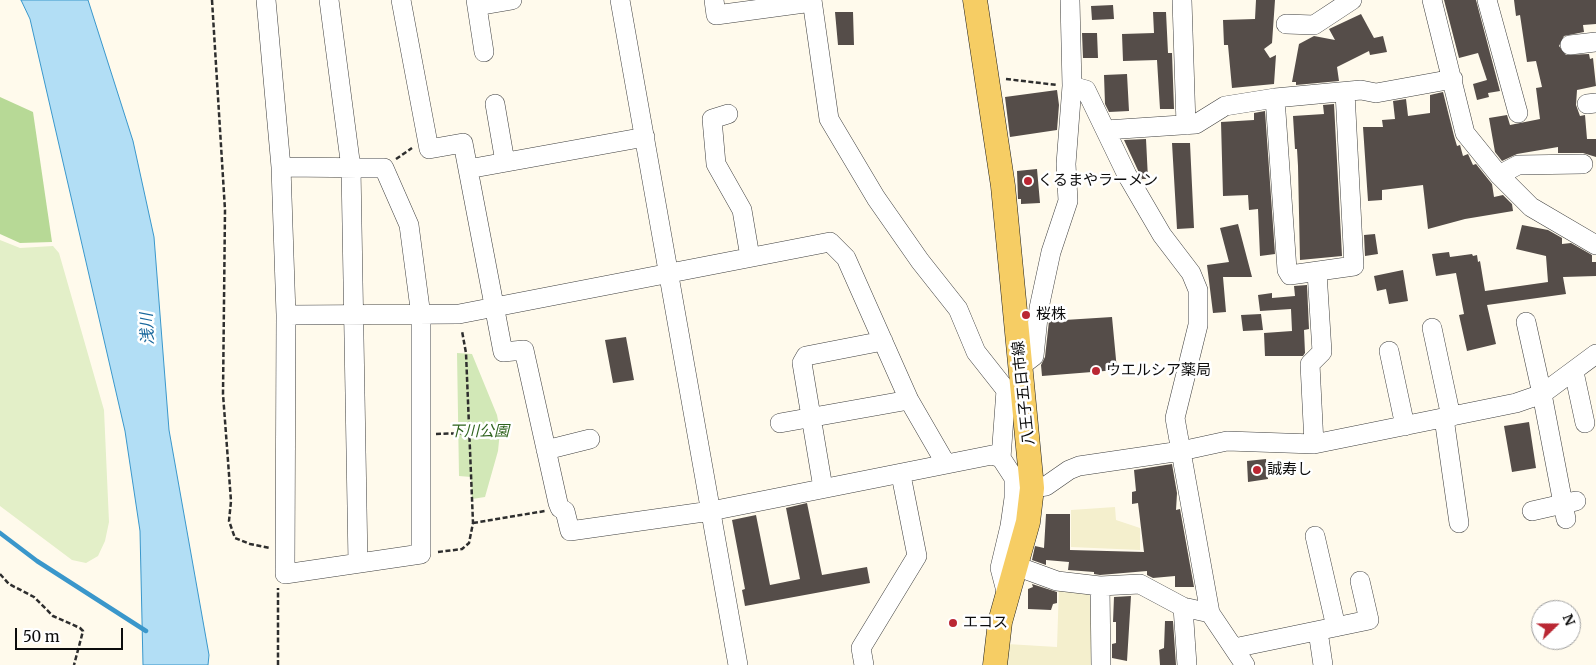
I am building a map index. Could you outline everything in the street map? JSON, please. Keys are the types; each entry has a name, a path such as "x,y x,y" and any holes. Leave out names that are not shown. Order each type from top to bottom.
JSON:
{"main road":[{"name":"八王子五日市線","path":"975,0 1003,186 1021,366 1015,392 1032,488 1028,522 1007,595 998,636 995,665"}],"street":[{"path":"266,0 281,167 286,315 285,574 421,554 421,316 409,225 384,168 281,167"},
{"path":"329,0 351,168 358,563"},
{"path":"401,0 429,149 463,143 503,352 524,350 560,508 565,511 570,531 711,511 823,488 901,475 992,455 1001,458 1014,478 1012,517 1000,568 1007,595"},
{"path":"484,52 477,3 512,0"},
{"path":"620,0 670,272 738,665"},
{"path":"714,0 716,15 812,1 829,119 876,198 920,261 958,309 976,352 1015,392 1001,458"},
{"path":"1021,366 1034,356 1039,308 1050,252 1068,201 1066,164 1072,86 1070,0"},
{"path":"1182,0 1186,125"},
{"path":"1286,24 1314,25 1352,0"},
{"path":"1432,0 1465,133 1499,175 1531,207 1596,245"},
{"path":"1488,0 1518,113"},
{"path":"1570,45 1596,42"},
{"path":"1106,130 1196,124 1225,106 1275,98 1361,90 1376,93 1453,79"},
{"path":"1072,86 1086,90 1127,175 1162,235 1192,273 1198,290 1198,325 1175,418 1210,613 1245,665"},
{"path":"1275,98 1287,270 1290,275 1354,266 1345,92"},
{"path":"495,104 505,162"},
{"path":"728,114 712,119 716,164 742,210 750,258"},
{"path":"468,169 645,137"},
{"path":"1499,175 1518,165 1583,164"},
{"path":"286,315 421,316 459,314 830,242 846,258 909,400 946,464"},
{"path":"1314,444 1310,364 1322,352 1317,272"},
{"path":"1526,322 1568,508 1532,511"},
{"path":"1432,328 1448,417 1459,523"},
{"path":"823,488 802,363 806,356 883,341"},
{"path":"1032,488 1046,486 1069,470 1079,466 1181,451 1236,440 1314,444 1516,404 1542,394 1596,354"},
{"path":"1386,355 1405,426"},
{"path":"1574,372 1585,424"},
{"path":"780,423 909,400"},
{"path":"546,450 590,439"},
{"path":"864,665 861,648 917,556 901,475"},
{"path":"1315,536 1327,630 1323,665"},
{"path":"1016,566 1057,581 1100,586 1140,584 1184,607 1210,613"},
{"path":"1234,648 1369,620 1360,582"},
{"path":"1100,586 1101,665"},
{"path":"1184,607 1187,665"}],"path":[{"path":"212,0 225,210 223,394 231,501 229,521 235,538 250,544 286,552"},
{"path":"997,78 1072,86"},
{"path":"384,168 410,148 428,144"},
{"path":"421,554 462,549 469,543 473,523 466,353 459,314"},
{"path":"421,435 469,433"},
{"path":"473,523 560,508"},
{"path":"0,574 9,584 34,597 53,616 83,631 74,665"},
{"path":"278,665 278,583 285,574"}],"shaded area":[{"path":"1115,507 1116,520 1140,528 1140,550 1071,547 1071,510"},
{"path":"1059,586 1096,588 1094,665 1006,665 1007,644 1057,647"}],"green space":[{"path":"0,97 33,112 52,242 20,243 0,234"},
{"path":"0,240 20,248 53,246 59,253 104,410 109,522 105,541 98,556 86,563 72,560 0,506"},
{"name":"下川公園","path":"457,353 472,354 497,415 500,431 498,451 485,497 472,499 471,477 459,476"}],"water":[{"name":"浅川","path":"21,0 88,0 133,141 154,237 169,430 209,655 208,665 143,665 140,531 125,431 30,19"}],"building":[{"path":"1256,0 1275,0 1272,43 1264,49 1270,58 1276,55 1274,84 1232,88 1228,45 1224,45 1223,20 1255,19"},
{"path":"1444,0 1476,0 1500,91 1488,93 1489,97 1477,100 1473,84 1487,80 1478,53 1459,58"},
{"path":"1514,0 1596,0 1596,24 1583,25 1584,32 1564,36 1559,46 1566,55 1589,54 1590,59 1593,58 1596,86 1577,90 1576,105 1580,116 1585,115 1587,139 1596,139 1596,157 1583,153 1558,153 1558,147 1517,154 1502,161 1495,152 1489,118 1507,115 1510,125 1540,119 1536,88 1542,87 1536,61 1527,62 1520,15 1516,16"},
{"path":"1113,5 1114,19 1092,20 1091,6"},
{"path":"835,12 853,12 854,45 838,45"},
{"path":"1153,12 1166,12 1168,53 1172,53 1174,109 1160,109 1157,60 1123,61 1122,34 1154,33"},
{"path":"1361,14 1374,38 1383,36 1387,52 1370,55 1369,51 1337,67 1339,81 1296,85 1296,82 1292,82 1299,44 1314,36 1335,40 1329,29"},
{"path":"1082,33 1097,33 1098,58 1083,58"},
{"path":"1127,74 1129,111 1109,112 1105,104 1104,75"},
{"path":"1057,90 1059,105 1057,130 1010,137 1005,97"},
{"path":"1443,92 1457,146 1460,145 1463,156 1468,154 1473,165 1476,164 1492,184 1494,197 1503,195 1512,204 1513,211 1465,219 1428,229 1423,185 1382,190 1382,200 1368,201 1363,127 1383,127 1382,120 1395,119 1393,101 1406,99 1408,116 1430,113 1430,95"},
{"path":"1334,104 1342,256 1300,260 1298,166 1293,116 1324,114 1323,105"},
{"path":"1265,111 1275,254 1260,256 1258,209 1249,210 1248,195 1223,196 1221,122 1254,120 1254,113"},
{"path":"1146,139 1148,179 1142,179 1124,140"},
{"path":"1172,143 1190,143 1194,228 1177,229"},
{"name":"くるまやラーメン","path":"1037,169 1040,203 1021,204 1021,199 1018,199 1017,171"},
{"path":"1238,224 1252,277 1223,277 1226,312 1213,313 1207,265 1229,262 1220,228"},
{"path":"1522,225 1548,230 1562,238 1562,244 1571,243 1592,255 1592,262 1596,262 1596,276 1563,277 1566,294 1487,305 1496,344 1467,351 1459,315 1464,314 1456,273 1436,276 1432,254 1449,252 1450,257 1477,255 1478,262 1480,261 1485,291 1548,282 1546,256 1516,249"},
{"path":"1375,234 1378,254 1365,256 1364,235"},
{"path":"1403,270 1408,301 1389,304 1386,289 1377,291 1374,276"},
{"path":"1307,285 1309,329 1304,330 1305,353 1303,356 1265,356 1264,333 1292,331 1291,309 1260,311 1258,295 1272,293 1272,298 1295,296 1294,286"},
{"path":"1261,314 1263,330 1243,331 1241,315"},
{"path":"1112,317 1117,370 1042,376 1041,365 1045,357 1049,321"},
{"path":"626,337 634,380 613,383 605,340"},
{"path":"1529,422 1536,468 1512,472 1504,426"},
{"name":"誠寿し","path":"1266,459 1268,479 1248,482 1247,461"},
{"path":"1172,464 1177,493 1176,510 1180,509 1194,587 1175,587 1175,576 1153,578 1147,575 1147,571 1100,575 1094,574 1094,572 1068,570 1069,562 1046,560 1046,565 1032,560 1035,546 1044,548 1046,514 1070,514 1070,550 1144,552 1138,503 1132,504 1132,492 1136,491 1134,470"},
{"path":"807,503 822,575 867,567 870,583 745,606 742,590 745,589 732,520 756,515 770,585 800,579 786,508"},
{"path":"1032,584 1057,592 1057,603 1053,604 1051,610 1028,609 1028,589 1033,587"},
{"path":"1131,596 1127,661 1112,658 1112,644 1116,643 1116,622 1113,622 1114,597"},
{"path":"1165,621 1173,621 1176,665 1160,665 1159,650 1164,648"}],"waterway":[{"path":"0,533 37,561 146,631"}],"place":[{"name":"くるまやラーメン","path":"1028,181"},
{"name":"桜株","path":"1026,315"},
{"name":"ウエルシア薬局","path":"1096,371"},
{"name":"誠寿し","path":"1257,470"},
{"name":"エコス","path":"953,623"}]}
